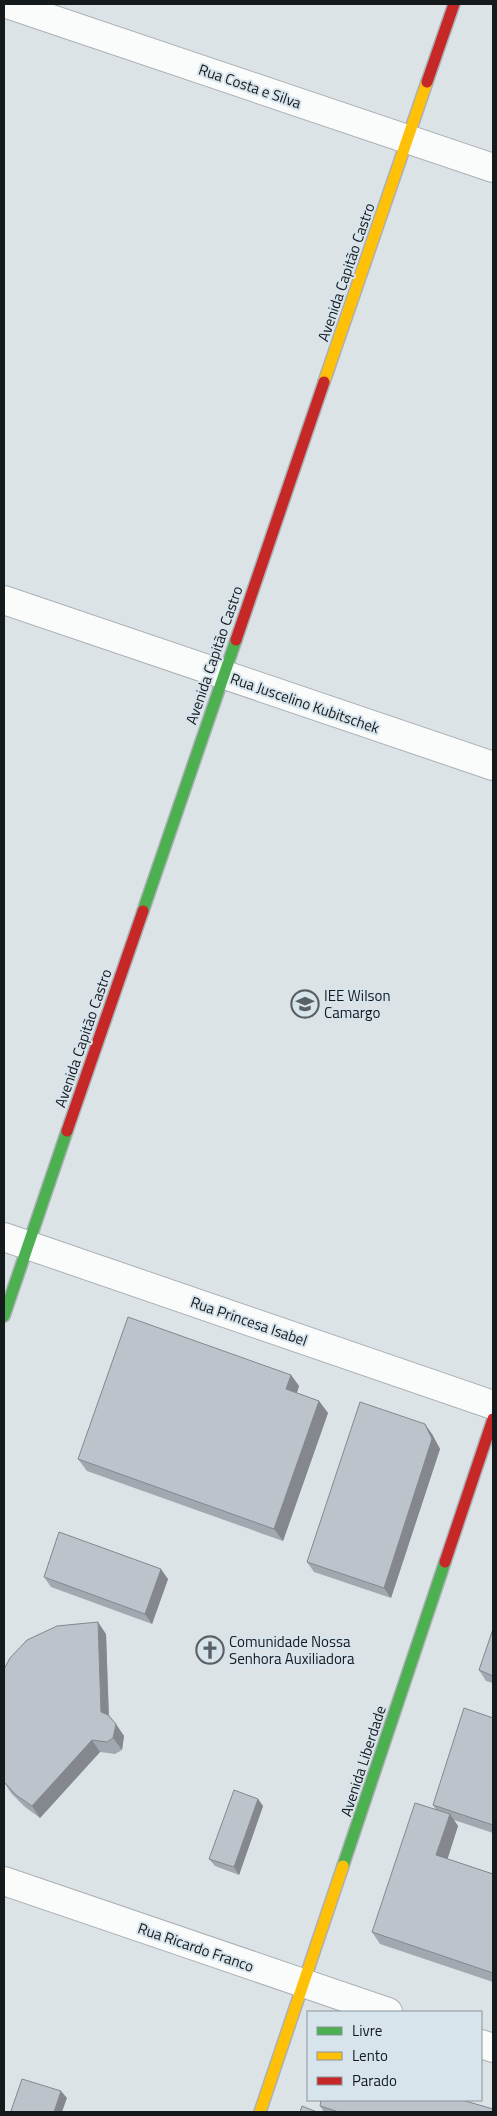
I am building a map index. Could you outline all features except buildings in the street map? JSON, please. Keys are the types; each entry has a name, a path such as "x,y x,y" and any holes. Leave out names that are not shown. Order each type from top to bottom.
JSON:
{"street":[{"name":"Rua Costa e Silva","path":"7,4 493,168"},
{"name":"Avenida Capitão Castro","path":"4,1316 16,1241 223,675 454,4"},
{"name":"Rua Juscelino Kubitschek","path":"4,600 493,766"},
{"name":"Rua Princesa Isabel","path":"16,1241 493,1405"},
{"name":"Avenida Liberdade","path":"260,2112 305,1984 493,1419"},
{"name":"Rua Ricardo Franco","path":"4,1881 385,2011"}],"traffic: fast":[{"path":"143,911 236,640"},
{"path":"4,1316 67,1131"},
{"path":"343,1866 445,1562"}],"traffic: slow":[{"path":"324,382 427,82"},
{"path":"260,2112 343,1866"}],"traffic: jam":[{"path":"427,82 454,4"},
{"path":"236,640 324,382"},
{"path":"67,1131 143,911"},
{"path":"445,1562 493,1419"}],"place":[{"name":"IEE Wilson Camargo","path":"305,1004"},
{"name":"Comunidade Nossa Senhora Auxiliadora","path":"210,1650"}]}
